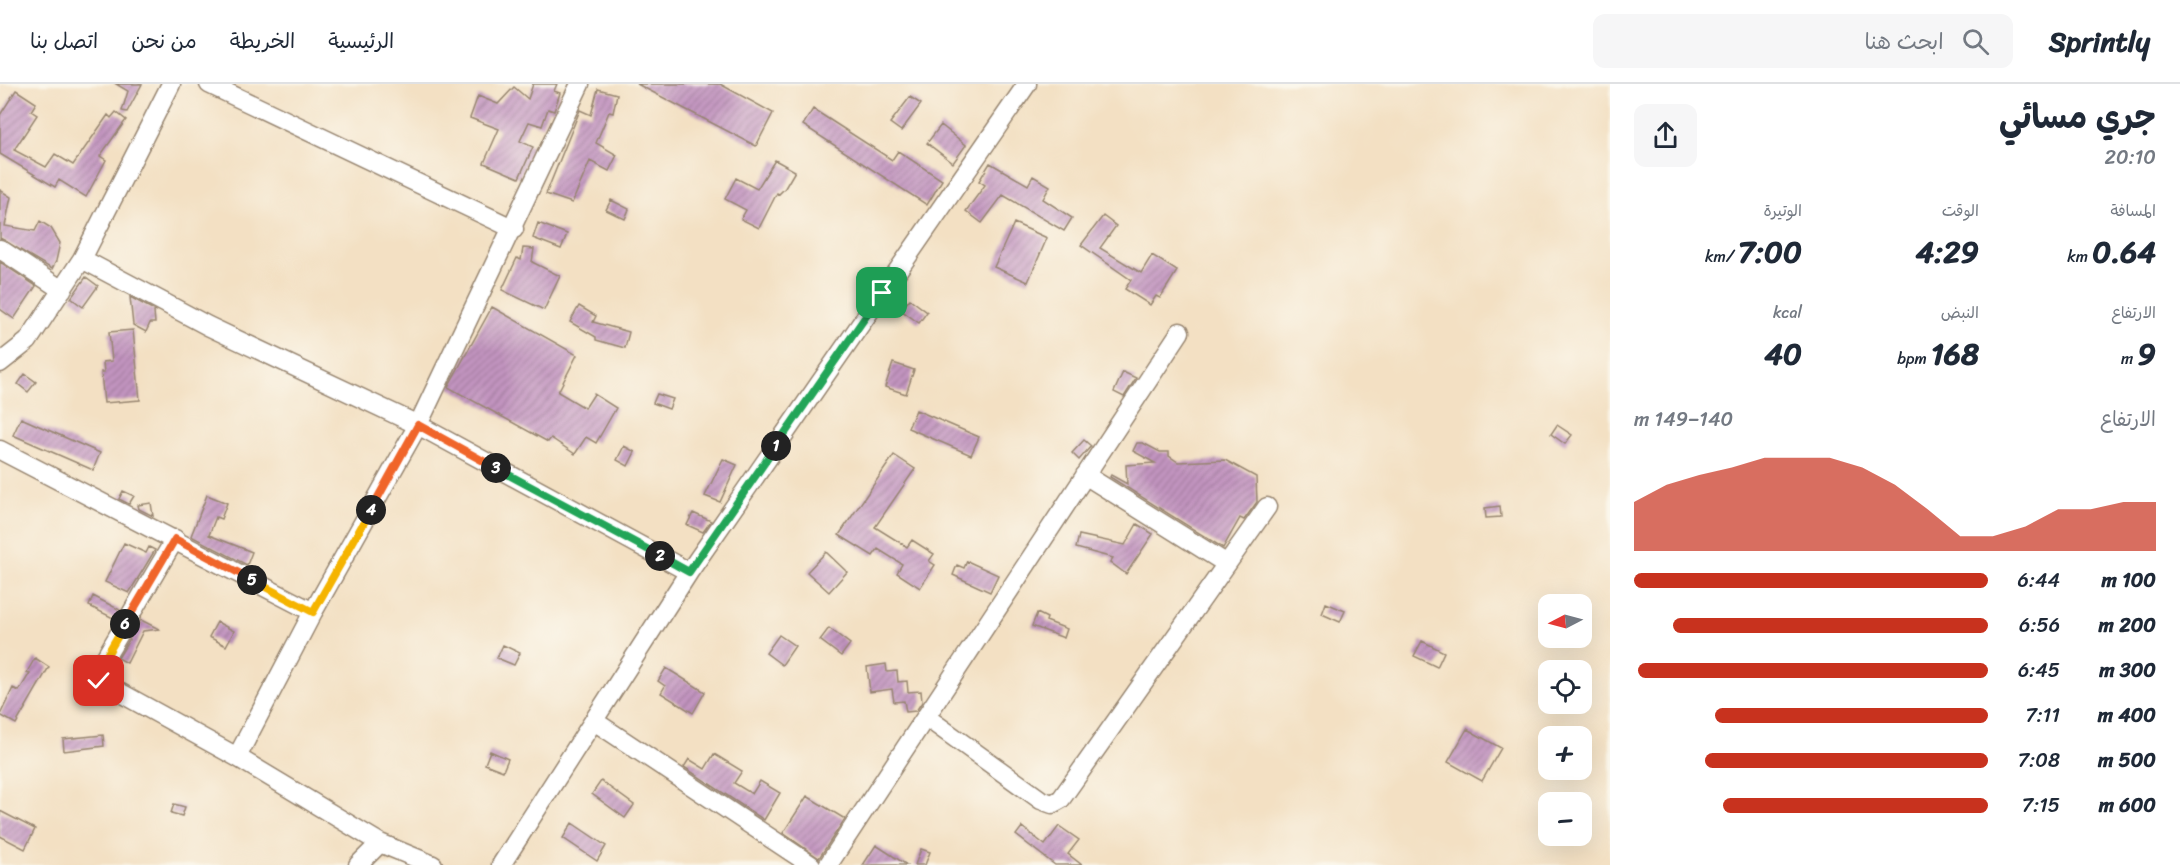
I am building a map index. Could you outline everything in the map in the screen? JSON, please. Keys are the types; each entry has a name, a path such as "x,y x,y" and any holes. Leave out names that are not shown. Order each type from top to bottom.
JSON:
{"street":[{"path":"0,363 28,341 82,259 171,84"},
{"path":"209,84 513,229"},
{"path":"237,757 313,612 418,425 580,84"},
{"path":"501,865 689,572 1027,84"},
{"path":"0,249 62,290"},
{"path":"82,259 208,326 418,425 689,572"},
{"path":"831,864 1180,332"},
{"path":"0,450 313,612"},
{"path":"1085,475 1227,564"},
{"path":"926,717 1041,800 1052,804 1061,799 1268,507"},
{"path":"175,539 98,670 99,681 237,757 380,843 433,865"},
{"path":"594,721 811,865"},
{"path":"358,865 380,843"}],"building":[{"path":"116,84 142,84 127,112 122,111 128,91"},
{"path":"533,84 557,84 554,91 560,93 554,111 548,109 542,126 529,122 520,141 533,147 519,178 484,163 499,129 470,118 478,96 498,104 514,87 528,99"},
{"path":"637,84 720,84 773,113 756,146"},
{"path":"598,89 617,94 613,113 609,112 596,143 617,155 609,171 590,161 572,203 546,194 580,110 591,115"},
{"path":"16,90 36,103 31,111 37,115 14,150 46,167 55,154 73,165 108,115 111,118 116,112 126,120 100,156 106,160 86,197 59,180 55,187 0,154 0,115"},
{"path":"910,97 921,104 901,131 890,123"},
{"path":"813,109 892,160 898,151 942,180 927,205 803,125"},
{"path":"941,125 966,145 953,163 927,143"},
{"path":"775,160 795,171 785,188 779,194 777,193 759,228 741,219 746,210 725,199 736,178 757,189"},
{"path":"990,163 1028,185 1033,176 1050,186 1043,199 1072,218 1064,231 1003,195 982,223 966,211 985,185 979,181"},
{"path":"0,190 11,197 5,226 35,231 40,221 51,228 60,243 52,269 0,238"},
{"path":"611,200 629,209 625,219 606,210"},
{"path":"1103,216 1116,226 1100,248 1141,273 1152,255 1177,271 1160,298 1156,296 1150,305 1125,289 1131,280 1081,245"},
{"path":"538,223 567,234 561,249 533,238"},
{"path":"1014,223 1047,238 1028,282 994,267"},
{"path":"523,248 534,249 532,262 560,276 544,310 502,290 517,258 521,260"},
{"path":"0,262 36,286 14,319 0,309"},
{"path":"86,277 98,286 83,307 71,298"},
{"path":"130,297 156,311 154,312 155,323 150,323 146,332 133,325"},
{"path":"910,299 927,312 919,323 901,310"},
{"path":"579,306 596,316 593,322 629,332 625,348 596,340 596,337 570,322"},
{"path":"492,307 577,355 558,392 585,408 594,394 616,408 596,443 586,437 575,454 551,438 548,442 448,387"},
{"path":"133,330 140,400 104,403 101,372 104,372 103,362 112,361 109,332"},
{"path":"893,363 914,370 906,394 885,387"},
{"path":"1123,372 1136,378 1124,397 1114,392"},
{"path":"25,374 36,382 28,392 18,384"},
{"path":"657,394 673,399 669,409 653,403"},
{"path":"916,410 979,437 971,455 908,428"},
{"path":"21,418 100,453 93,470 13,435"},
{"path":"1557,425 1572,435 1565,444 1551,434"},
{"path":"1084,440 1091,446 1079,460 1072,453"},
{"path":"1137,443 1143,443 1160,452 1169,452 1169,456 1178,462 1225,460 1256,477 1257,502 1244,520 1240,518 1223,548 1110,477 1111,475 1127,484 1126,465 1155,463 1133,451"},
{"path":"624,446 635,452 628,466 617,460"},
{"path":"894,455 915,469 875,527 907,547 912,540 934,554 929,561 935,565 920,588 897,573 902,564 878,549 873,556 839,535"},
{"path":"723,459 737,465 720,502 705,496"},
{"path":"123,491 134,496 129,504 119,499"},
{"path":"207,495 227,503 221,519 216,517 209,535 252,552 247,565 191,536"},
{"path":"151,503 153,516 139,509 138,505"},
{"path":"1500,506 1501,517 1486,518 1485,508"},
{"path":"693,513 711,521 703,532 687,525"},
{"path":"1137,524 1153,534 1126,574 1110,562 1113,558 1076,548 1079,535 1125,545"},
{"path":"124,543 146,553 149,547 155,550 129,593 105,582"},
{"path":"826,552 847,572 829,592 807,572"},
{"path":"967,561 998,575 990,592 953,575 957,565 964,568"},
{"path":"93,596 120,610 115,619 89,606"},
{"path":"1326,603 1345,611 1340,622 1322,614"},
{"path":"1037,613 1047,618 1046,621 1067,629 1064,638 1032,626"},
{"path":"141,620 159,629 143,631 127,663 118,658"},
{"path":"217,622 234,631 226,646 209,637"},
{"path":"829,628 850,644 841,656 820,640"},
{"path":"779,635 795,646 782,665 766,653"},
{"path":"1422,641 1444,652 1437,667 1414,656"},
{"path":"503,645 520,653 514,665 497,658"},
{"path":"35,658 49,667 16,724 0,715 13,688 19,691 30,673 27,672"},
{"path":"886,664 887,672 897,671 898,682 907,681 908,692 921,691 922,702 916,711 906,712 904,701 894,702 892,689 870,692 867,667"},
{"path":"666,668 705,692 693,713 661,693 665,686 658,681"},
{"path":"1467,729 1501,748 1482,781 1448,762"},
{"path":"103,735 104,746 64,751 63,739"},
{"path":"490,751 508,759 503,771 485,764"},
{"path":"714,754 742,771 734,783 752,794 760,781 780,793 764,820 684,767 689,759 705,769"},
{"path":"601,781 634,805 625,818 592,794"},
{"path":"807,796 845,819 819,858 783,833"},
{"path":"174,804 185,807 182,816 171,813"},
{"path":"0,811 35,829 25,849 0,836"},
{"path":"572,823 606,846 597,861 563,838"},
{"path":"1059,826 1079,840 1068,854 1082,865 1055,865 1016,835 1022,827 1045,845"},
{"path":"876,845 907,865 863,865"},
{"path":"921,849 930,852 925,865 915,865"}],"route":[{"path":"99,681 98,670 175,539 313,612 418,425 689,572 882,293"}]}
